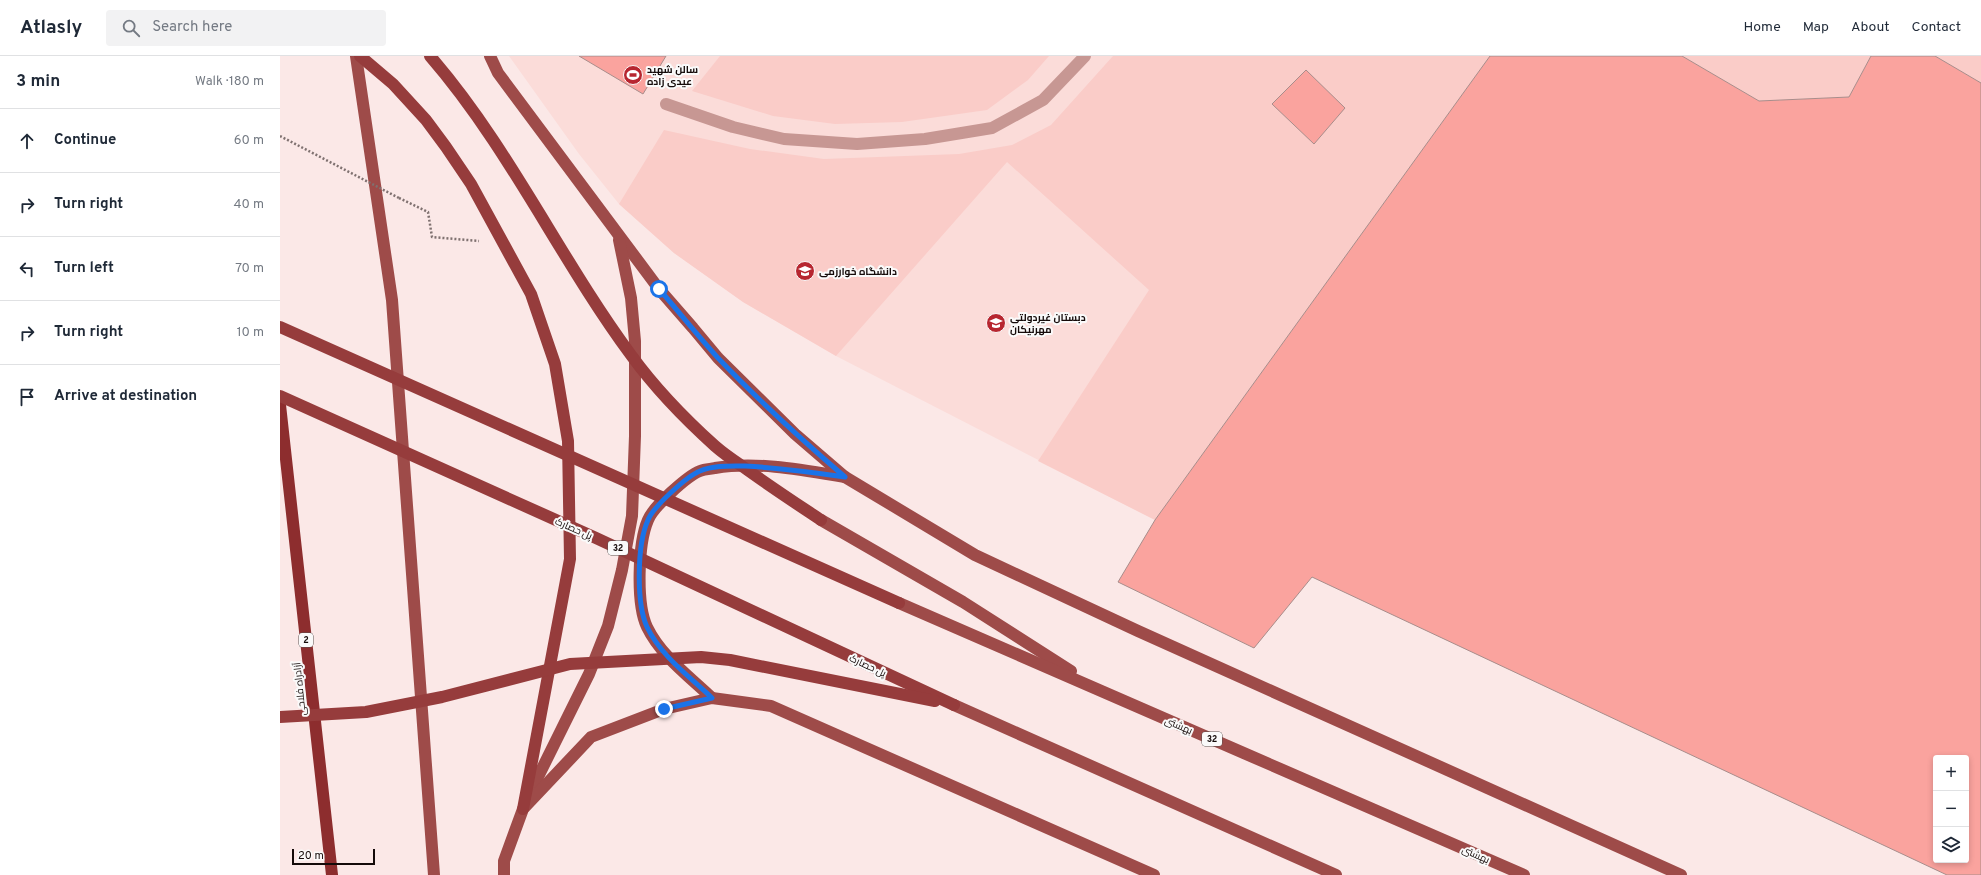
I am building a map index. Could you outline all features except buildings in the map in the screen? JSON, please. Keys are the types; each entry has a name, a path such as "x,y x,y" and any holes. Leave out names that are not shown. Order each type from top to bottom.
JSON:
{"highway":[{"path":"360,56 393,84 426,120 471,184 531,294 554,364 568,441 570,559 523,809"},
{"path":"430,56 452,81 489,134 580,281 636,362 674,405 715,447 770,487 821,520"},
{"name":"32","path":"280,327 899,603"},
{"name":"پل حصارک","path":"280,396 589,535 954,705"},
{"name":"آزادراه فلاحی","path":"280,405 332,875"},
{"path":"280,717 366,712 442,697 570,664 701,657 730,660 954,705"}],"main road":[{"path":"356,56 392,300 434,875"},
{"path":"490,56 498,73 659,289 718,358 794,434 845,477 975,555 1145,635 1682,875"},
{"path":"504,875 504,861 523,809 589,674 608,626 622,570 632,516 635,436 635,341 631,298 619,236"},
{"path":"712,698 664,653 647,626 642,608 638,577 648,519 668,495 700,470 727,466 787,468 845,477"},
{"path":"821,520 963,602 1102,691"},
{"name":"بهشتى","path":"899,603 1524,875"},
{"path":"523,809 591,737 664,709 712,698 771,706 1154,875"},
{"name":"32","path":"954,705 1336,875"}],"lane":[{"path":"666,104 732,127 784,139 857,144 926,139 992,128 1043,100 1085,56"}],"path":[{"path":"280,136 428,212 432,237 504,243"}],"shaded area":[{"name":"دانشگاه خوارزمی","path":"509,56 1490,56 1155,520 836,356 743,302 674,253 619,204 579,154"},
{"path":"720,56 1049,56 1028,80 987,110 902,122 835,124 773,116 692,91"},
{"name":"دانشگاه خوارزمی","path":"1113,56 1490,56 1155,520 1038,461 1149,290 1007,162 836,356 743,302 674,253 619,204 664,130 750,149 824,159 959,154 1012,145 1051,125"},
{"path":"1682,56 1871,56 1849,97 1759,101"},
{"path":"1935,56 1981,56 1981,83"}],"place":[{"name":"سالن شهید عیدی زاده","path":"633,75"},
{"name":"دانشگاه خوارزمی","path":"805,271"},
{"name":"دبستان غیردولتی مهرنیکان","path":"996,323"}],"route":[{"path":"659,289 718,358 794,434 845,477 787,468 727,466 700,470 668,495 648,519 642,545 638,577 642,608 647,626 664,653 712,698 664,709"}]}
